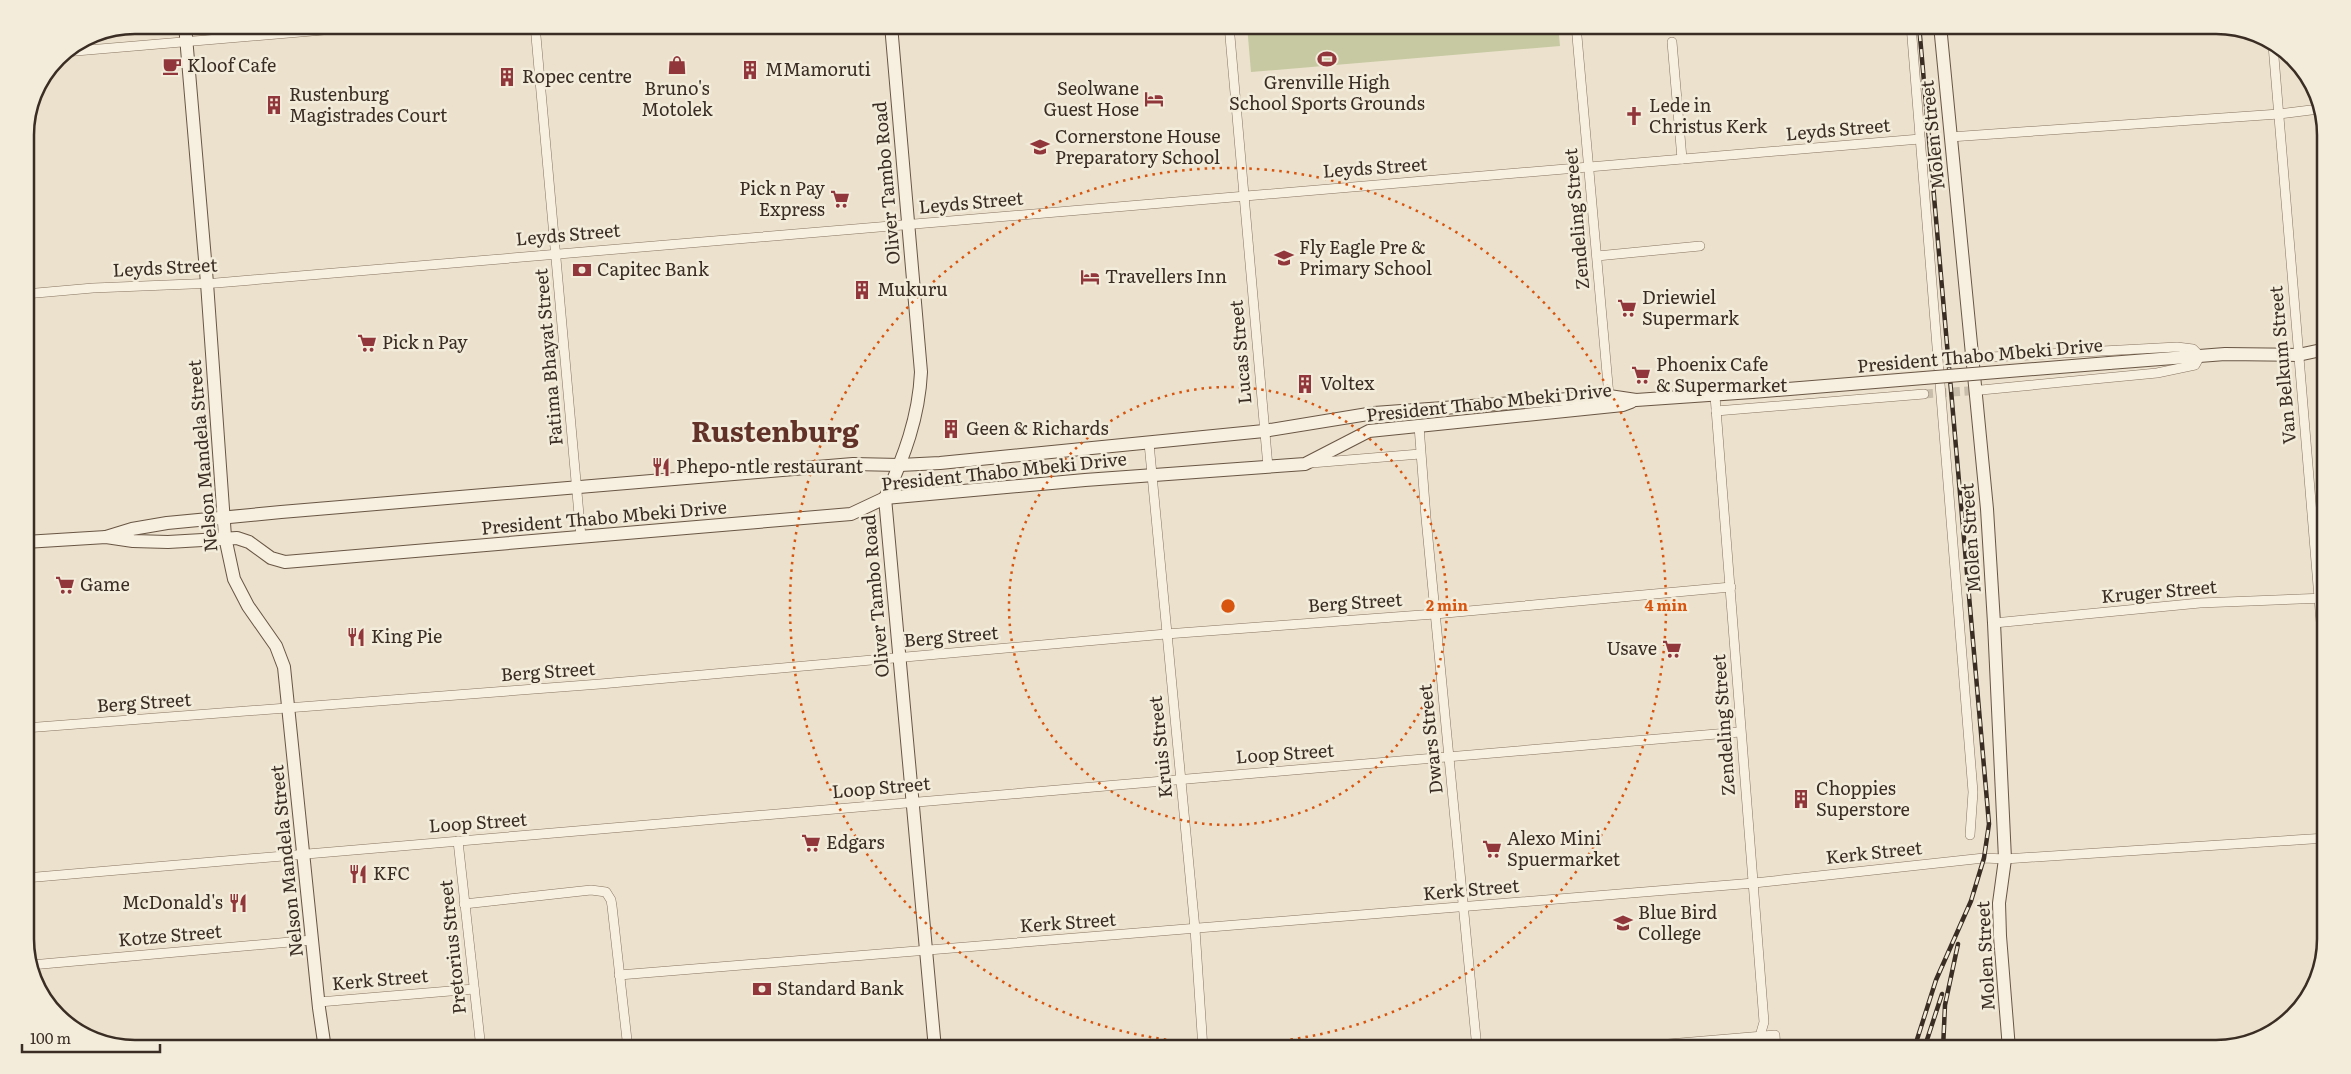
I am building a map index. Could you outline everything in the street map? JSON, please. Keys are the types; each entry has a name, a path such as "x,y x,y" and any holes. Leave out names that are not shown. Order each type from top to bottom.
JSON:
{"street":[{"name":"Nelson Mandela Street","path":"186,34 207,283 225,538 234,579 248,606 276,646 284,667 318,1002 324,1040"},
{"path":"79,51 284,34"},
{"name":"Fatima Bhayat Street","path":"536,34 581,537"},
{"name":"Oliver Tambo Road","path":"892,34 922,372 917,412 902,465 885,498 934,1040"},
{"name":"Lucas Street","path":"1230,34 1268,467"},
{"name":"Zendeling Street","path":"1577,34 1609,396"},
{"name":"Molen Street","path":"1912,34 1973,792 1970,835"},
{"name":"Molen Street","path":"1941,34 1987,509 2005,859 1999,903 2008,1040"},
{"path":"1672,42 1682,159"},
{"name":"Van Belkum Street","path":"2274,52 2298,355 2317,547"},
{"path":"1950,137 2279,114 2314,110"},
{"name":"Leyds Street","path":"34,293 93,288 207,283 556,252 908,225 1243,195 1588,168 1920,139"},
{"path":"1597,256 1700,246"},
{"path":"1971,358 2177,347 2193,349 2200,356 2195,365 2157,372 1981,390"},
{"name":"President Thabo Mbeki Drive","path":"34,541 106,537 149,526 224,518 853,464 902,465 1149,443 1264,431 1374,413 1609,396 1636,400 1715,396 2225,354 2298,355 2317,351"},
{"path":"1716,411 1924,394"},
{"path":"1601,408 1609,396"},
{"name":"Zendeling Street","path":"1715,396 1764,1022 1758,1040"},
{"name":"President Thabo Mbeki Drive","path":"106,537 133,541 168,542 237,538 249,542 271,558 285,562 851,514 885,498 1305,464 1369,431 1601,408 1623,405 1636,400"},
{"name":"Dwars Street","path":"1419,426 1420,454 1476,1040"},
{"name":"Kruis Street","path":"1149,443 1195,929 1203,1040"},
{"path":"1305,464 1420,454"},
{"name":"Berg Street","path":"34,727 289,709 1731,588"},
{"name":"Kruger Street","path":"1994,623 2200,603 2317,598"},
{"name":"Loop Street","path":"34,877 617,829 1180,778 1740,732"},
{"name":"Kerk Street","path":"619,975 1754,883 1984,858 2005,859 2317,839"},
{"name":"Pretorius Street","path":"458,841 480,1040"},
{"path":"464,904 598,890 606,892 611,900 627,1040"},
{"name":"Kotze Street","path":"37,964 312,940"},
{"name":"Kerk Street","path":"318,1002 474,989"},
{"path":"1714,1040 1775,1035 1775,1040"}],"green space":[{"name":"Grenville High School Sports Grounds","path":"1248,34 1559,34 1560,46 1251,72"}],"tunnel":[{"path":"1924,394 1981,390"}],"railway":[{"path":"1917,1040 1936,980 1971,901 1984,858 1989,824 1920,34"},
{"path":"1943,1040 1945,1005 1958,944"},
{"path":"1927,1040 1942,994"}],"place":[{"name":"Grenville High School Sports Grounds","path":"1327,59"},
{"name":"Bruno's Motolek","path":"677,65"},
{"name":"Kloof Cafe","path":"172,66"},
{"name":"MMamoruti","path":"750,70"},
{"name":"Ropec centre","path":"507,77"},
{"name":"Seolwane Guest Hose","path":"1154,99"},
{"name":"Rustenburg Magistrades Court","path":"274,105"},
{"name":"Lede in Christus Kerk","path":"1634,116"},
{"name":"Cornerstone House Preparatory School","path":"1040,147"},
{"name":"Pick n Pay Express","path":"840,199"},
{"name":"Fly Eagle Pre & Primary School","path":"1284,258"},
{"name":"Capitec Bank","path":"582,270"},
{"name":"Travellers Inn","path":"1090,277"},
{"name":"Mukuru","path":"862,290"},
{"name":"Driewiel Supermark","path":"1627,308"},
{"name":"Pick n Pay","path":"367,343"},
{"name":"Phoenix Cafe & Supermarket","path":"1641,375"},
{"name":"Voltex","path":"1305,384"},
{"name":"Geen & Richards","path":"951,429"},
{"name":"Phepo-ntle restaurant","path":"661,467"},
{"name":"Game","path":"65,585"},
{"name":"King Pie","path":"356,637"},
{"name":"Usave","path":"1672,649"},
{"name":"Choppies Superstore","path":"1801,799"},
{"name":"Edgars","path":"811,843"},
{"name":"Alexo Mini Spuermarket","path":"1492,849"},
{"name":"KFC","path":"358,874"},
{"name":"McDonald's","path":"238,903"},
{"name":"Blue Bird College","path":"1623,923"},
{"name":"Standard Bank","path":"762,989"}],"district":[{"name":"Rustenburg","path":"775,432"}]}
